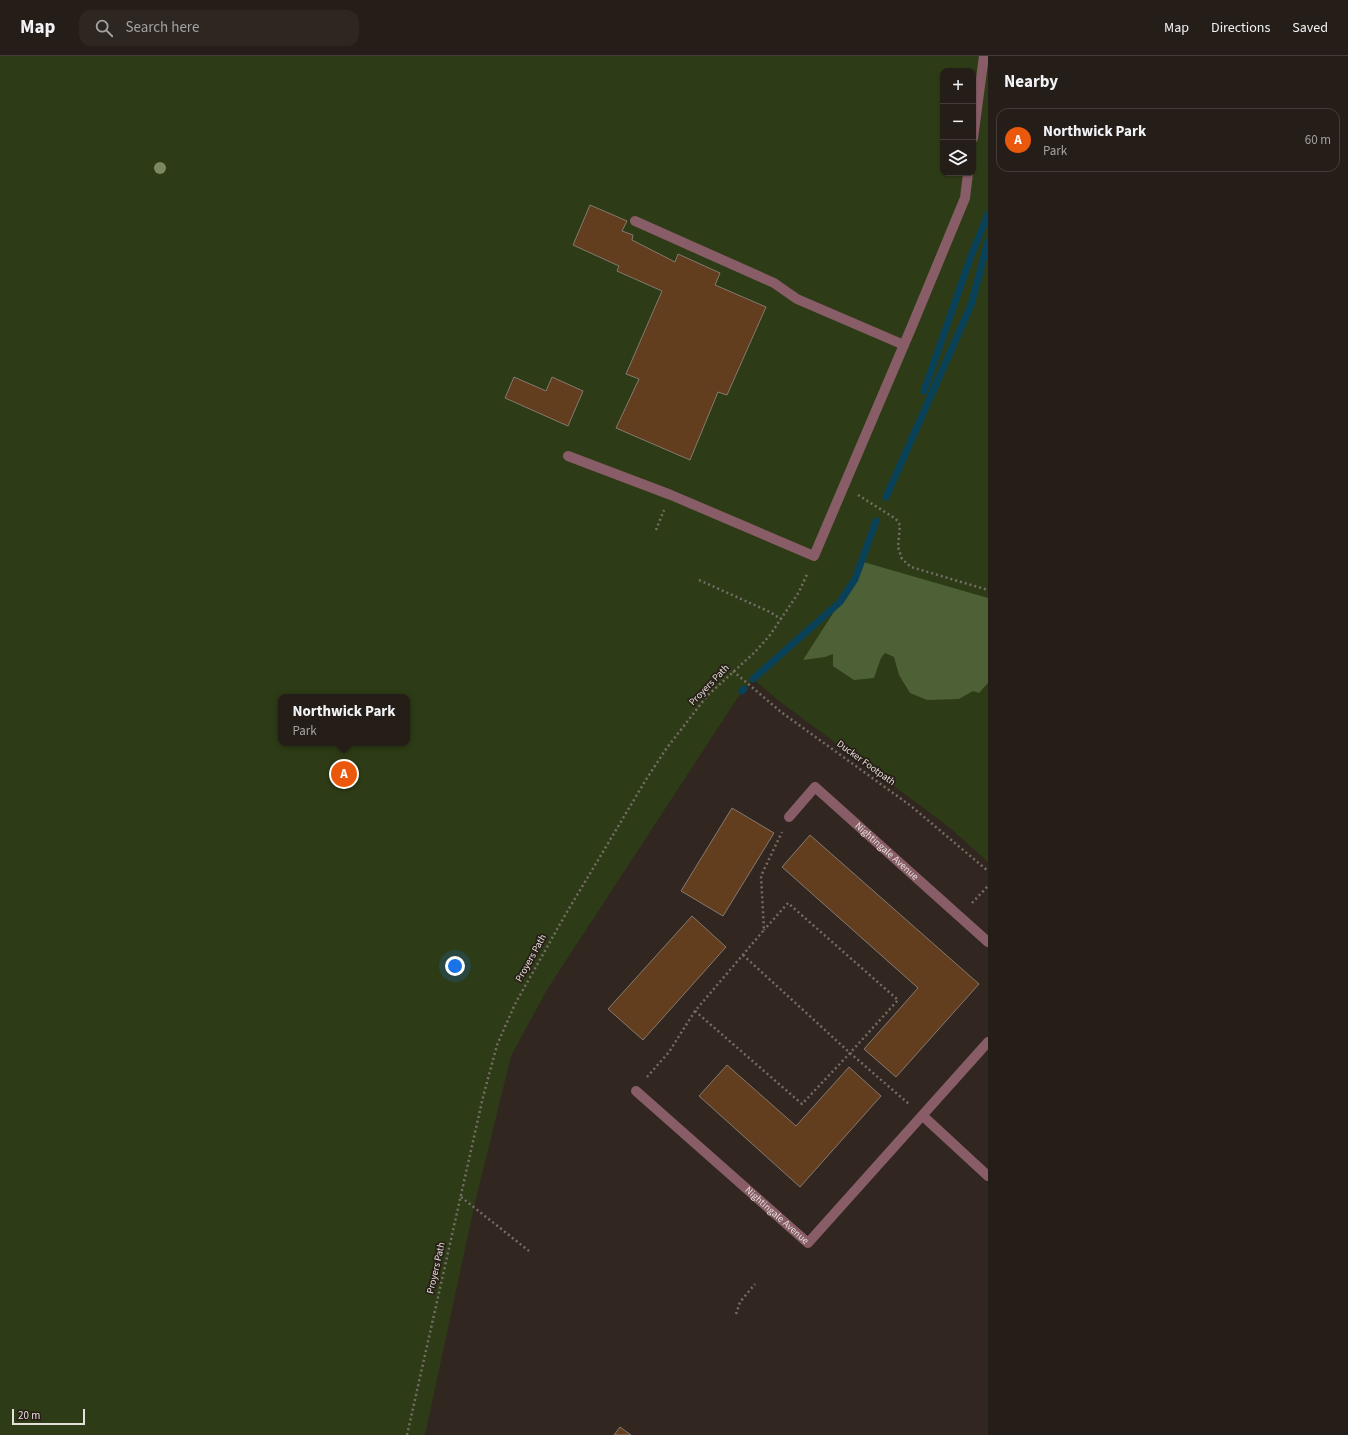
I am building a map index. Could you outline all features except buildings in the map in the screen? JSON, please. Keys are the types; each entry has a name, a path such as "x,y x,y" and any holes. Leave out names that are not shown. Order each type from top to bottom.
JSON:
{"street":[{"path":"976,116 984,56"},
{"path":"568,456 671,495 814,556 844,488 965,198 968,176"},
{"path":"635,221 774,283 797,298 904,345"},
{"name":"Nightingale Avenue","path":"789,817 815,787 988,942"},
{"name":"Nightingale Avenue","path":"636,1091 808,1243 988,1042"},
{"path":"923,1116 988,1176"}],"path":[{"path":"844,488 869,501 896,519 900,525 900,538 898,546 902,559 911,566 988,590"},
{"name":"Proyers Path","path":"407,1435 483,1097 497,1045 515,1004 538,961 666,749 707,696 755,652 770,635 800,592 814,556"},
{"path":"700,580 770,612 781,619"},
{"name":"Ducker Footpath","path":"733,671 781,712 911,806 988,871"},
{"path":"764,930 761,876 789,817"},
{"path":"959,916 988,886"},
{"path":"636,1091 669,1052 695,1011 788,903 898,1000 802,1104 695,1011"},
{"path":"743,955 850,1053 923,1116"},
{"path":"461,1197 529,1251"},
{"path":"736,1314 740,1302 755,1284"}],"green space":[{"path":"0,56 988,56 988,862 949,827 778,700 753,679 742,691 548,988 511,1056 474,1207 425,1435 0,1435"},
{"path":"860,561 988,598 988,683 979,693 973,691 959,699 927,700 910,693 899,675 894,657 885,653 881,658 874,678 854,680 833,666 833,654 825,657 803,660 855,579"}],"waterway":[{"path":"924,391 971,256 988,214"},
{"path":"886,497 971,305 988,241"},
{"path":"753,679 840,602 855,579 876,521"}],"place":[{"name":"Northwick Park","path":"344,774"}]}
